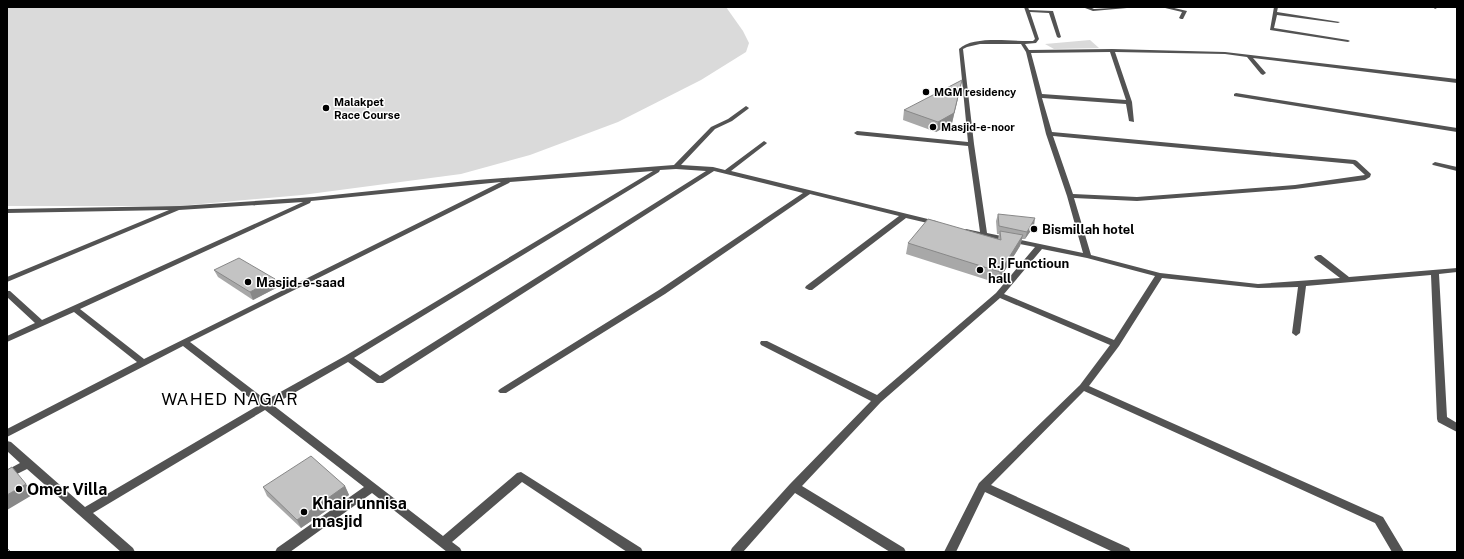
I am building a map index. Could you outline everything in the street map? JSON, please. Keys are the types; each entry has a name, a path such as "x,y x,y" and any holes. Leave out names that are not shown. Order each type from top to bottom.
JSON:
{"street":[{"path":"1075,7 1086,7 1093,10 1127,7"},
{"path":"1163,7 1185,11 1181,18"},
{"path":"1276,7 1272,29 1348,41"},
{"path":"984,235 971,144 961,49 963,46 977,43 1034,42 1037,39 1027,9 1050,9 1059,37"},
{"path":"1275,13 1338,22"},
{"path":"1022,43 1028,52 1049,134 1088,256"},
{"path":"1028,52 1112,50 1225,53 1457,81"},
{"path":"1112,50 1129,102 1132,121"},
{"path":"1248,56 1263,73"},
{"path":"1236,95 1457,130"},
{"path":"1040,96 1129,102"},
{"path":"676,167 713,128 730,120 746,108"},
{"path":"857,133 971,144"},
{"path":"1049,134 1355,162 1368,174 1365,178 1295,187 1137,199 1070,196"},
{"path":"726,172 764,143"},
{"path":"1435,164 1457,169"},
{"path":"7,211 180,208 314,199 477,182 676,167 713,169 940,224"},
{"path":"84,513 348,358 660,169"},
{"path":"348,358 380,381 713,169"},
{"path":"7,433 184,342 510,180"},
{"path":"503,391 662,292 809,192"},
{"path":"7,339 314,199"},
{"path":"7,280 180,208"},
{"path":"810,288 904,216"},
{"path":"955,228 1088,256 1160,275 1258,286 1302,284 1457,270"},
{"path":"736,552 794,487 878,400 999,296 1040,246"},
{"path":"1318,257 1347,280"},
{"path":"1435,272 1442,419 1457,428"},
{"path":"950,552 983,486 1083,387 1116,344 1160,275"},
{"path":"1296,333 1302,284"},
{"path":"7,293 41,323"},
{"path":"999,296 1116,344"},
{"path":"74,308 144,363"},
{"path":"184,342 456,552"},
{"path":"764,343 878,400"},
{"path":"1083,387 1379,520 1398,552"},
{"path":"7,444 125,551"},
{"path":"7,475 28,463"},
{"path":"444,542 521,476 637,552"},
{"path":"983,486 1125,552"},
{"path":"281,552 373,487"},
{"path":"794,487 900,552"}],"shaded area":[{"name":"Malakpet Race Course","path":"7,7 726,7 743,31 749,43 746,52 701,80 618,122 530,155 461,174 302,195 179,206 7,206"},
{"path":"1090,40 1099,48 1054,49 1045,44"}],"building":[{"path":"962,80 954,113 938,122 904,110"},
{"path":"998,214 1035,218 1027,232 999,226"},
{"path":"928,219 1001,240 1000,231 1023,235 1000,272 908,243"},
{"path":"239,258 275,279 250,292 214,270"},
{"name":"Khair unnisa masjid","path":"311,456 345,486 297,520 263,487"},
{"path":"12,467 26,484 7,495 7,470"}],"place":[{"name":"MGM residency","path":"926,92"},
{"name":"Malakpet Race Course","path":"326,108"},
{"name":"Masjid-e-noor","path":"933,127"},
{"name":"Bismillah hotel","path":"1034,229"},
{"name":"R.j Functioun hall","path":"980,270"},
{"name":"Masjid-e-saad","path":"248,282"},
{"name":"Omer Villa","path":"19,489"},
{"name":"Khair unnisa masjid","path":"304,512"}],"district":[{"name":"WAHED NAGAR","path":"230,399"}]}
